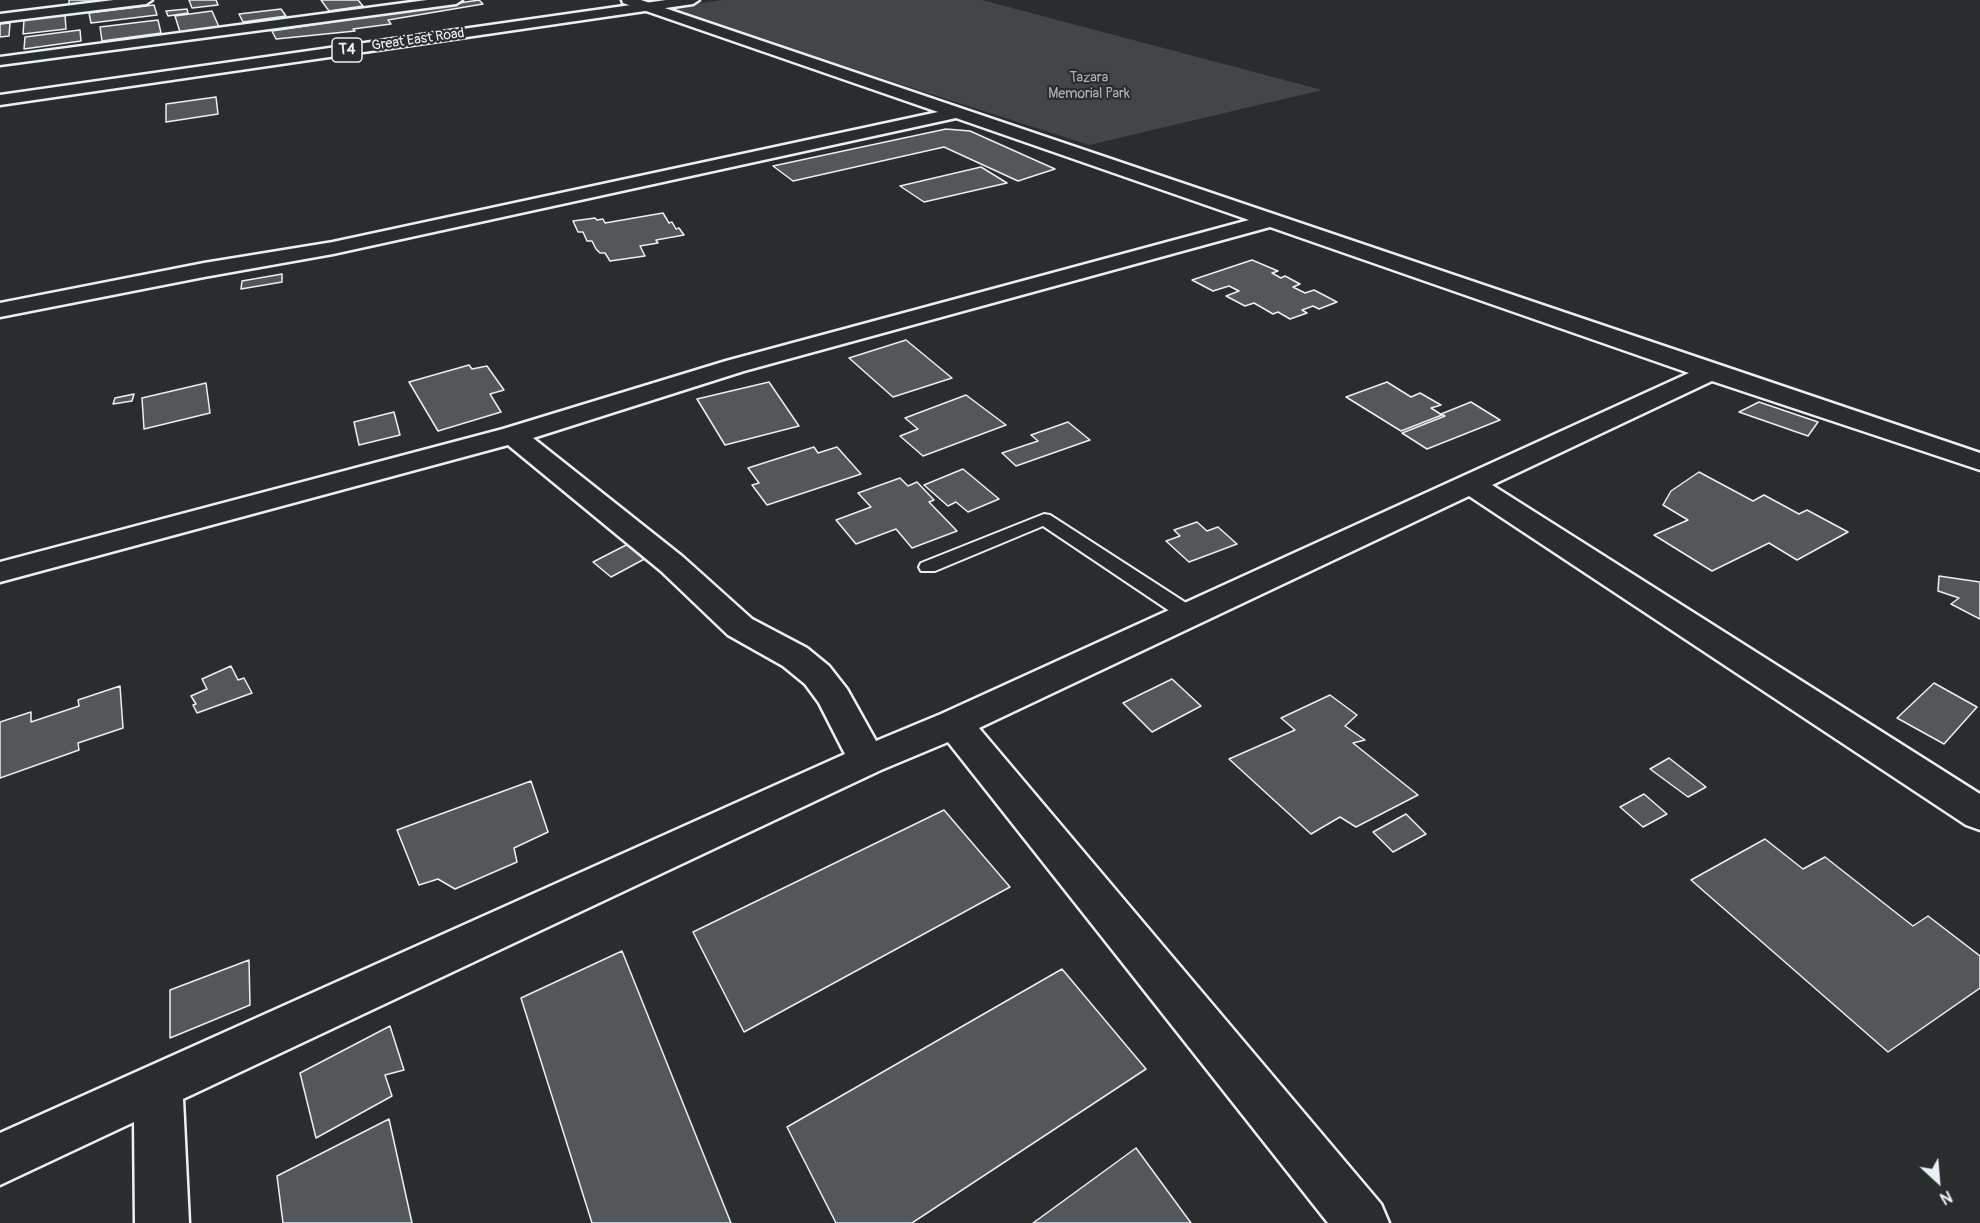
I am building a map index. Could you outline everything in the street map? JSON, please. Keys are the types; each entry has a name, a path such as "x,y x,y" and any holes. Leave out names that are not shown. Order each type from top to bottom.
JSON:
{"main road":[{"path":"0,18 146,0"},
{"path":"0,61 456,0"},
{"name":"Great East Road","path":"0,100 637,3 693,0"},
{"path":"637,3 1710,372 1980,462"},
{"path":"0,310 204,270 345,246 956,113"},
{"path":"0,572 513,435 735,366 1269,221"},
{"path":"0,1159 868,760 954,724 1472,485 1710,372"},
{"path":"513,435 672,564 740,627 795,657 817,675 834,698 851,733 868,760"},
{"path":"1472,485 1980,814"},
{"path":"954,724 1362,1223"},
{"path":"158,1087 162,1223"}],"lane":[{"path":"928,567 1044,519 1190,615"}],"green space":[{"name":"Tazara Memorial Park","path":"723,0 982,0 1322,90 1089,145 664,8"}],"building":[{"path":"69,0 104,0 104,1 69,5"},
{"path":"189,0 216,0 218,5 192,8"},
{"path":"321,0 358,0 363,6 329,11"},
{"path":"479,0 483,4 388,20 391,24 353,29 355,31 276,39 272,31"},
{"path":"154,5 157,15 91,23 89,13"},
{"path":"187,9 188,13 168,16 166,11"},
{"path":"281,9 286,16 243,22 239,14"},
{"path":"212,11 219,27 180,32 175,16"},
{"path":"65,15 66,29 23,34 24,20"},
{"path":"158,20 161,33 102,41 100,27"},
{"path":"10,23 9,36 0,37 0,24"},
{"path":"80,30 81,41 24,49 25,37"},
{"path":"216,97 218,114 166,122 166,104"},
{"path":"946,129 970,131 1055,169 1018,181 944,147 793,181 773,166"},
{"path":"981,167 1007,183 924,202 900,186"},
{"path":"663,213 669,223 672,222 676,229 679,228 684,235 656,240 658,243 640,246 645,256 610,261 605,253 600,253 596,249 592,241 587,241 583,232 578,232 573,221 595,218 603,219 605,223"},
{"path":"1252,260 1278,271 1272,273 1281,278 1285,276 1300,284 1293,287 1305,293 1314,290 1337,302 1319,309 1313,306 1302,310 1307,313 1290,319 1278,312 1273,314 1254,303 1245,306 1226,296 1239,291 1229,286 1213,291 1192,280"},
{"path":"282,274 282,282 241,289 242,281"},
{"path":"906,340 952,378 893,397 849,358"},
{"path":"469,365 472,369 487,366 504,390 490,394 501,412 438,431 409,382"},
{"path":"769,382 799,426 725,445 697,399"},
{"path":"1387,382 1411,397 1420,393 1441,405 1431,408 1442,415 1401,431 1346,397"},
{"path":"206,383 210,413 144,429 142,398"},
{"path":"134,394 132,401 113,404 115,398"},
{"path":"966,395 1006,425 923,456 900,436 918,429 905,418"},
{"path":"1471,402 1500,420 1427,449 1402,433 1445,416 1441,414"},
{"path":"1759,402 1818,422 1808,436 1739,412"},
{"path":"394,412 400,435 359,445 354,422"},
{"path":"1068,422 1090,440 1016,466 1002,453 1038,441 1031,435"},
{"path":"814,447 818,453 837,447 861,474 767,505 752,485 759,483 748,468"},
{"path":"963,469 999,499 968,512 956,502 948,506 924,485"},
{"path":"1699,472 1753,501 1764,495 1799,514 1807,510 1848,532 1797,560 1769,543 1712,571 1654,535 1688,520 1663,505 1671,491"},
{"path":"900,478 908,486 917,482 934,500 929,502 957,531 912,548 896,529 856,544 836,520 871,507 858,493"},
{"path":"1197,522 1207,531 1218,527 1237,544 1189,562 1166,541 1180,536 1174,530"},
{"path":"632,542 650,556 611,577 593,562"},
{"path":"1939,576 1980,582 1980,619 1951,604 1959,598 1938,591"},
{"path":"231,666 238,680 244,678 252,693 197,713 193,705 196,704 191,696 207,689 202,679"},
{"path":"1172,679 1201,706 1152,732 1123,703"},
{"path":"1934,683 1977,707 1944,744 1897,718"},
{"path":"120,686 123,728 78,743 79,750 0,778 0,722 31,712 31,722 79,706 78,700"},
{"path":"1330,695 1357,715 1345,726 1365,740 1353,743 1418,795 1356,827 1340,817 1311,834 1229,759 1295,730 1281,718"},
{"path":"1669,758 1706,787 1688,797 1650,769"},
{"path":"531,781 548,832 514,848 517,862 455,889 438,879 419,885 397,830"},
{"path":"1644,794 1667,814 1643,827 1620,807"},
{"path":"944,810 1010,887 744,1032 693,932"},
{"path":"1406,814 1426,834 1393,852 1373,832"},
{"path":"1765,839 1803,869 1825,857 1913,926 1928,916 1980,956 1980,988 1888,1052 1691,880"},
{"path":"622,951 731,1223 592,1223 521,998"},
{"path":"249,960 250,1005 170,1038 170,990"},
{"path":"1062,969 1146,1069 912,1223 836,1223 787,1127"},
{"path":"390,1026 404,1070 385,1075 392,1096 316,1138 300,1073"},
{"path":"389,1119 412,1223 283,1223 277,1176"},
{"path":"1136,1148 1191,1223 1033,1223"}]}
